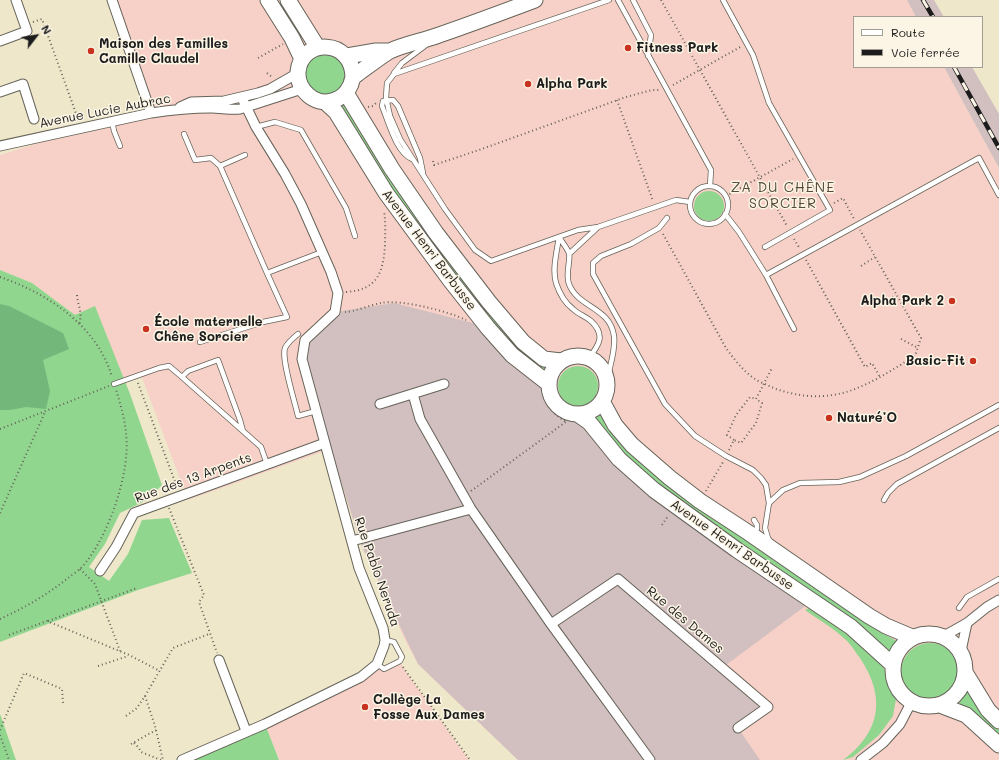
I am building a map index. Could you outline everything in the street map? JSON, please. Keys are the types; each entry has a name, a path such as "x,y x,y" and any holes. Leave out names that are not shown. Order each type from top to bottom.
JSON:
{"main road":[{"path":"268,0 292,38 300,66 299,81 302,89 315,100 325,102 340,98 351,86 353,70 347,56 333,48 318,48 306,54 300,66"},
{"path":"288,0 318,48"},
{"path":"347,56 376,51 389,51 535,0"},
{"path":"353,78 389,51"},
{"name":"Avenue Henri Barbusse","path":"346,93 392,169 436,233 489,302 523,342 544,359 561,361"},
{"name":"Avenue Henri Barbusse","path":"325,102 336,112 386,193 450,280 488,328 512,355 547,388"},
{"path":"570,357 589,358 596,362 605,374 607,382 606,392 602,401 591,412 572,419 559,407 547,388 555,368 561,361 570,357"},
{"name":"Avenue Henri Barbusse","path":"602,401 615,424 632,445 670,478 844,599 886,626 912,637"},
{"name":"Avenue Henri Barbusse","path":"572,419 589,422 619,460 654,490 736,550 851,627 893,665"},
{"path":"933,633 944,636 953,642 961,651 965,662 966,674 963,684 950,700 930,706 921,705 912,701 903,694 896,685 893,674 893,665 897,653 912,637 933,633"},
{"path":"966,674 988,710 999,722"},
{"path":"940,704 966,715 999,745"}],"street":[{"path":"0,41 27,31 16,0"},
{"path":"112,0 151,113"},
{"name":"Avenue Lucie Aubrac","path":"0,146 173,109 213,108 232,110 270,89 300,66"},
{"path":"0,92 23,84 34,119"},
{"name":"Avenue Lucie Aubrac","path":"173,109 197,101 224,101 242,104 270,99 302,89"},
{"path":"255,124 258,110 270,99"},
{"path":"242,104 243,116 255,124 285,174 301,204 322,252"},
{"name":"Rue Pablo Neruda","path":"322,252 338,293 335,312 305,340 302,359 359,568 383,628 385,640 377,664"},
{"path":"380,404 444,384"},
{"path":"413,394 420,420 471,508 551,624 648,759"},
{"name":"Rue des 13 Arpents","path":"100,571 116,547 134,513 325,443"},
{"path":"352,541 471,508"},
{"name":"Rue des Dames","path":"551,624 618,579 768,708 738,728"},
{"path":"944,636 967,623 999,600"},
{"path":"961,651 967,623"},
{"path":"219,660 246,731"},
{"path":"182,760 269,722 361,677 377,664"},
{"path":"861,760 883,743 896,729 912,701"}],"lane":[{"path":"387,83 394,74 609,0"},
{"path":"618,0 711,170 710,186"},
{"path":"633,0 651,35 648,56"},
{"path":"723,0 753,55 769,103 830,210 765,247"},
{"path":"438,35 402,63 387,83 386,98 390,116 400,140 445,209 475,250 490,261 578,230 598,227 676,200 690,202"},
{"path":"386,98 392,100 398,106 420,158 423,173"},
{"path":"112,121 120,146"},
{"path":"255,124 275,122 301,130 346,208 355,236"},
{"path":"184,134 195,160 211,158 220,166 287,318 263,322 200,342"},
{"path":"220,166 245,155"},
{"path":"766,275 979,158 999,195"},
{"path":"710,186 718,188 726,196 728,206 725,214 717,222 711,224 700,222 692,213 690,202 695,192 699,188 710,186"},
{"path":"725,214 739,232 766,275 794,329"},
{"path":"667,218 660,228 631,244 601,256 593,263 593,274 665,404 694,436 726,456 753,470 766,485 769,503 765,528 771,542 817,574 844,599"},
{"path":"569,254 598,227"},
{"path":"559,237 569,254 567,272 569,283 575,294 600,312 610,324 614,336 613,351 607,382"},
{"path":"559,237 555,270 556,282 562,296 572,309 591,321 598,330 600,339 598,347 589,358"},
{"path":"267,273 322,252"},
{"path":"298,334 284,350 286,366 298,416 316,411"},
{"path":"182,377 188,371 218,360 243,431"},
{"path":"114,384 159,368 170,366 260,447 267,464"},
{"path":"769,503 783,490 800,483 839,482 860,477 906,456 999,405"},
{"path":"884,500 888,493 897,484 999,428"},
{"path":"749,533 757,529 757,525 754,520 765,528"},
{"path":"959,608 967,597 999,579"},
{"path":"377,664 384,669 400,661 402,657 394,642 385,640"}],"path":[{"path":"662,0 865,367 872,363 880,377"},
{"path":"25,25 42,19 81,128"},
{"path":"258,58 286,42"},
{"path":"434,162 434,165 466,155 626,97 652,90 666,89 747,44"},
{"path":"366,107 373,106 377,102 378,96 386,98"},
{"path":"726,196 800,155"},
{"path":"831,198 834,203 843,198 854,218"},
{"path":"347,298 345,293 366,288 377,279 384,263 386,224 383,205"},
{"path":"861,266 876,257"},
{"path":"0,277 44,296 65,311 94,340 101,350 110,370 123,412 127,435 125,465 114,510 102,538 80,569 55,588 0,619"},
{"path":"77,295 81,311 79,325"},
{"path":"882,303 896,295"},
{"path":"346,307 345,312 382,303 400,303 456,315 467,320"},
{"path":"901,339 918,348"},
{"path":"756,399 772,368"},
{"path":"136,376 180,496"},
{"path":"0,429 114,384"},
{"path":"547,388 549,406 554,413 572,419"},
{"path":"750,397 756,399 762,403 756,423 741,443 734,440 727,435 736,415 750,397"},
{"path":"0,513 45,412"},
{"path":"464,496 572,419"},
{"path":"729,450 734,440"},
{"path":"703,495 723,461"},
{"path":"166,501 204,595 199,602 219,660"},
{"path":"662,525 668,516"},
{"path":"80,569 95,584 120,651"},
{"path":"9,635 137,588"},
{"path":"47,621 120,651 160,671"},
{"path":"126,716 137,708 173,648 209,634"},
{"path":"98,666 129,655"},
{"path":"400,661 406,672 470,760"},
{"path":"0,730 24,674 62,689 63,703"},
{"path":"145,696 156,730 162,760"},
{"path":"131,744 156,730"},
{"path":"0,735 9,760"},
{"path":"134,743 141,752 162,760"}],"shaded area":[{"path":"111,0 907,0 915,16 853,16 853,68 945,68 999,168 999,760 518,760 418,664 405,640 369,560 336,447 188,500 141,375 124,381 95,307 75,315 32,283 0,270 0,155 73,132 151,114"},
{"path":"907,0 934,0 943,16 915,16"},
{"path":"945,68 973,68 999,114 999,168"},
{"path":"394,303 473,323 812,601 722,668 768,707 738,728 760,760 518,760 418,664 362,547 304,367 305,340 335,312"},
{"name":"Collège La Fosse Aux Dames","path":"400,661 406,672 469,760 279,760 265,724 377,664 384,669"}],"green space":[{"path":"329,55 336,58 342,64 345,75 344,83 336,92 329,95 321,95 314,92 306,83 305,71 308,64 317,56"},
{"path":"346,103 372,147 552,367 547,377 512,348 429,244 338,109"},
{"path":"709,191 719,196 724,206 719,216 709,221 699,216 694,206 699,196"},
{"path":"0,270 32,283 75,315 95,306 130,394 162,485 147,500 120,513 105,544 89,567 109,581 128,554 142,520 169,518 192,573 138,590 0,642"},
{"path":"0,304 9,306 63,333 69,349 43,360 50,391 46,409 26,407 0,410"},
{"path":"582,366 589,369 595,375 598,386 597,394 589,403 582,406 574,406 567,403 559,394 558,382 561,375 570,367"},
{"path":"603,413 682,496 879,631 900,643 891,656 664,490 617,450 594,418"},
{"path":"809,608 853,638 881,664 891,680 896,699 893,716 879,735 853,757 843,760 856,749 872,726 876,713 874,686 868,672 851,645 837,632 805,610"},
{"path":"930,643 941,645 951,651 957,661 959,672 957,683 951,693 941,699 930,701 919,699 909,693 903,683 901,672 903,661 909,651 919,645"},
{"path":"967,692 999,728 999,736 959,703"},
{"path":"0,714 16,760 0,760"},
{"path":"265,724 279,760 182,760"}],"railway":[{"path":"923,0 932,16"},
{"path":"955,68 999,148"}],"place":[{"name":"Fitness Park","path":"628,48"},
{"name":"Maison des Familles Camille Claudel","path":"91,51"},
{"name":"Alpha Park","path":"528,84"},
{"name":"Alpha Park 2","path":"952,301"},
{"name":"École maternelle Chêne Sorcier","path":"146,329"},
{"name":"Basic-Fit","path":"973,361"},
{"name":"Naturé’O","path":"829,418"},
{"name":"Collège La Fosse Aux Dames","path":"365,707"}],"district":[{"name":"ZA DU CHÊNE SORCIER","path":"783,196"}]}
